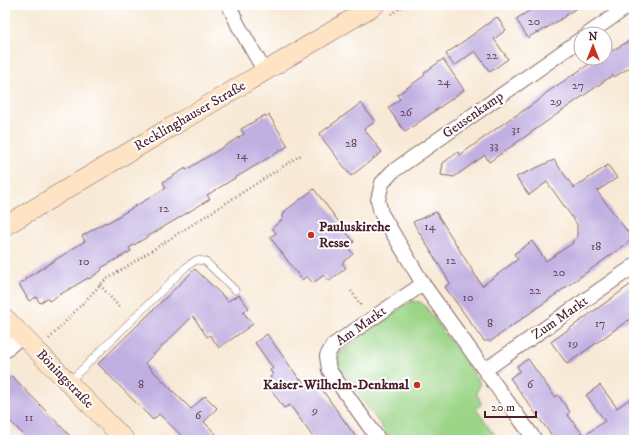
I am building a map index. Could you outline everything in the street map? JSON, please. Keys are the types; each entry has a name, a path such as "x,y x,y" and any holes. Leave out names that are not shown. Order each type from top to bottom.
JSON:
{"main road":[{"name":"Recklinghauser Straße","path":"5,226 375,5"},
{"name":"Böningstraße","path":"5,318 125,440"}],"street":[{"path":"229,5 238,25 265,72"},
{"path":"600,26 630,5"},
{"name":"Geusenkamp","path":"423,284 381,213 378,200 382,183 392,172 573,45"},
{"name":"Zum Markt","path":"485,370 634,266"},
{"path":"423,284 485,370 531,439"},
{"name":"Am Markt","path":"379,440 329,370 327,356 333,344 423,284"},
{"path":"5,351 22,335"}],"lane":[{"path":"69,382 186,267 196,260 205,261 235,290"}],"path":[{"path":"38,351 104,281 301,154"},
{"path":"100,286 119,307"},
{"path":"351,291 358,302"}],"green space":[{"path":"413,301 420,302 425,306 481,383 476,393 482,404 476,408 495,435 488,440 391,440 337,364 337,357 340,352 408,303"}],"building":[{"path":"539,5 581,5 566,16 528,38 516,19"},
{"path":"497,17 506,30 494,39 508,59 490,72 475,51 454,66 446,54"},
{"path":"634,38 634,65 614,77 613,75 489,162 485,155 454,177 441,175 443,163 458,152 460,155 586,66 613,66 613,50"},
{"path":"443,59 464,90 405,132 388,108 400,99 397,95 425,75 424,73"},
{"path":"361,103 375,122 364,129 382,152 351,176 319,134"},
{"path":"265,115 266,117 269,115 288,146 207,195 210,199 129,248 131,251 101,268 102,270 89,279 88,278 49,301 47,298 40,303 36,297 29,301 19,284 26,280 25,279 85,241 82,236 166,188 163,182 186,168 186,170 244,134 241,129"},
{"path":"554,160 574,188 608,165 617,178 597,191 633,239 491,341 484,341 445,287 450,283 413,222 436,212 482,286 518,259 514,254 532,241 546,261 573,243 572,242 577,238 577,224 547,182 529,195 516,177"},
{"name":"Pauluskirche Resse","path":"314,189 354,242 348,247 353,254 342,263 346,268 329,281 324,275 313,283 307,276 302,280 270,237 276,233 272,228 283,219 285,211"},
{"path":"195,269 228,301 239,295 249,308 243,312 253,324 219,348 210,335 207,337 193,316 145,363 191,409 205,396 217,408 204,422 222,440 186,440 159,414 153,420 98,364"},
{"path":"634,282 634,316 567,364 551,342"},
{"path":"267,334 300,380 302,380 310,390 318,384 358,440 315,440 290,405 284,408 267,384 272,380 270,377 273,375 270,370 273,368 255,343"},
{"path":"528,359 555,397 558,395 570,412 567,414 584,436 605,421 586,395 600,385 617,408 634,396 634,436 629,440 555,440 510,378 520,371 517,366"},
{"path":"12,376 74,440 29,440 5,416 5,383"}],"place":[{"name":"Pauluskirche Resse","path":"311,235"},
{"name":"Kaiser-Wilhelm-Denkmal","path":"417,385"}]}
